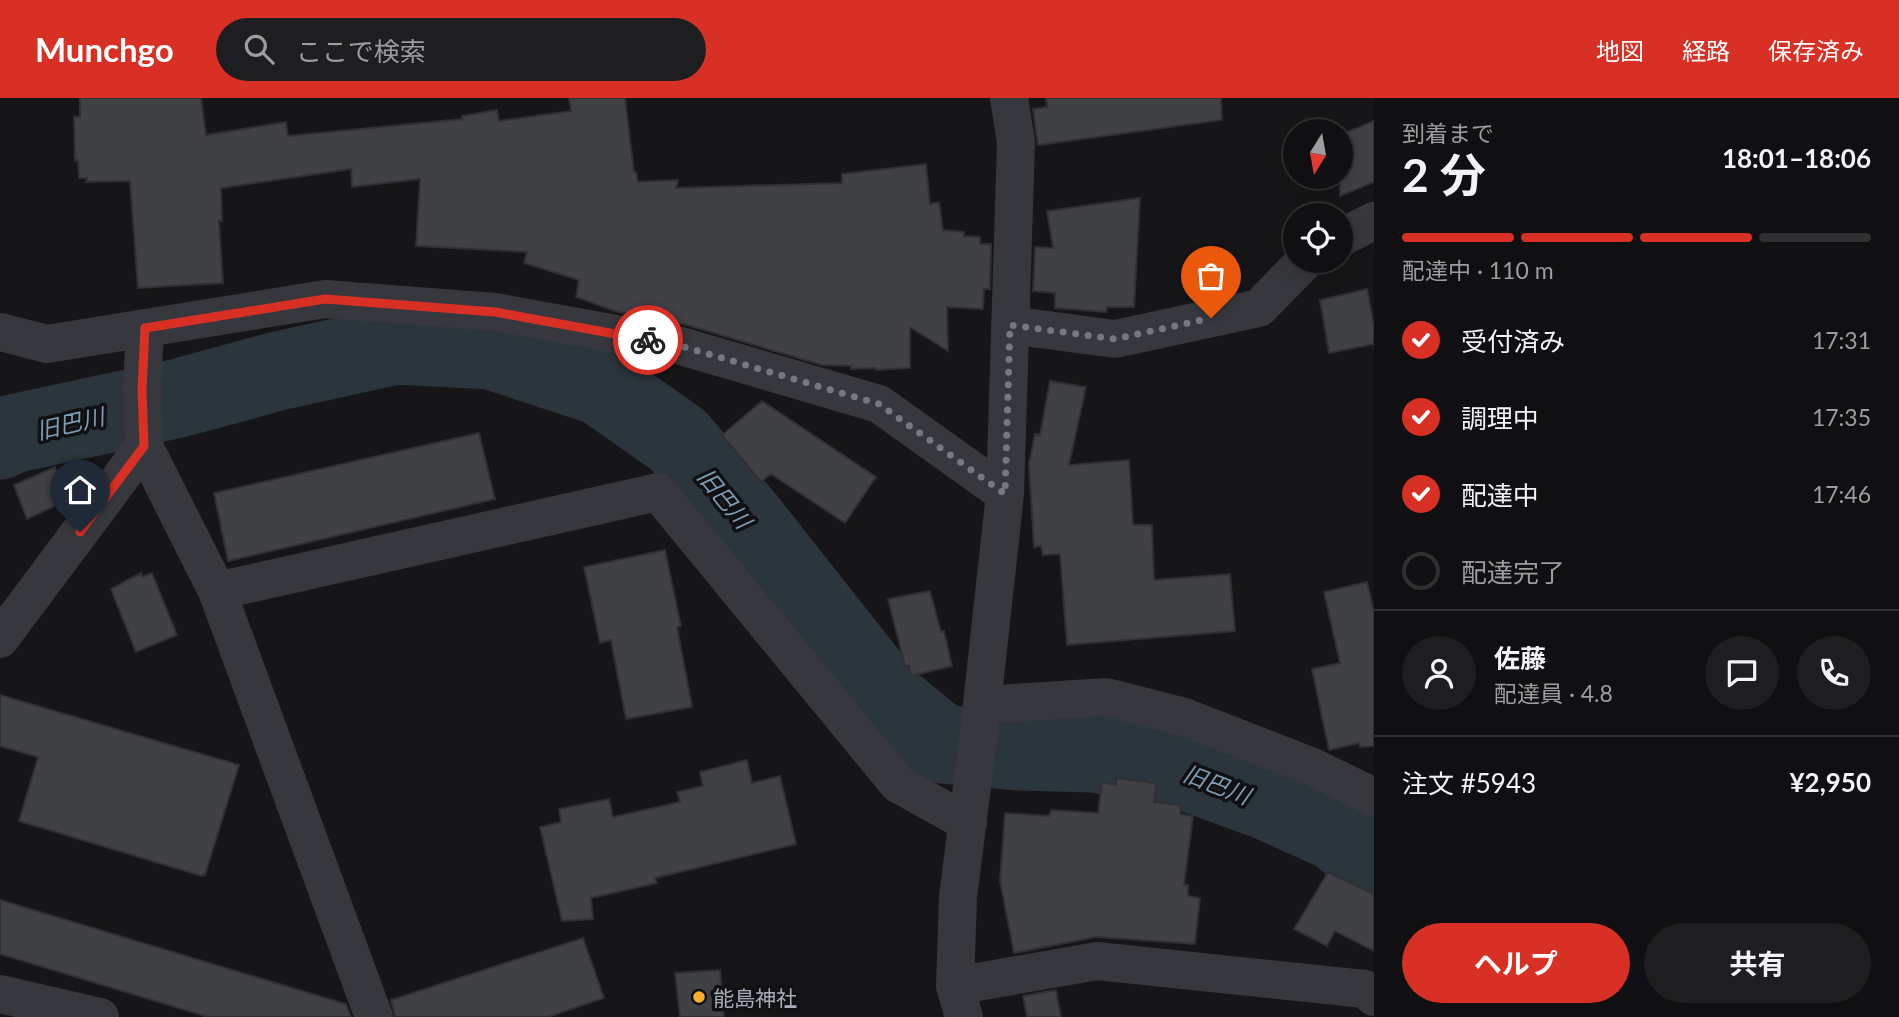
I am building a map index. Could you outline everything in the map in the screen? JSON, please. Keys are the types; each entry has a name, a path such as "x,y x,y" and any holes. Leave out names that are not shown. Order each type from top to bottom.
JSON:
{"street":[{"path":"1009,98 1016,142 1005,494 981,718 958,897 960,1001 1097,961 1365,989 1374,997"},
{"path":"1353,232 1374,221"},
{"path":"1010,325 1115,339 1259,308 1293,273"},
{"path":"0,332 47,344 325,299 495,312 681,346 879,404 1005,494"},
{"path":"145,328 142,389 144,446 217,591 374,1017"},
{"path":"0,639 144,446"},
{"path":"217,591 658,492 898,783 968,823"},
{"path":"981,718 1106,697 1184,717 1315,768 1374,797"},
{"path":"0,994 100,1017"}],"building":[{"path":"80,98 201,98 206,135 286,122 288,136 462,119 462,116 497,110 499,121 571,111 569,98 625,98 634,172 638,182 678,180 676,188 842,183 842,174 926,164 930,204 939,202 943,230 964,232 964,236 980,237 980,244 991,244 990,289 984,289 983,309 947,307 948,351 910,327 910,368 876,370 822,365 687,325 618,312 576,297 579,280 524,263 527,252 416,246 420,179 352,187 351,169 221,188 222,221 219,221 223,283 138,288 130,181 86,182 87,178 79,178 78,160 75,161 74,117 80,117"},
{"path":"1046,98 1221,98 1222,120 1038,145 1033,109 1047,107"},
{"path":"1374,121 1374,182 1340,196 1340,189 1353,189 1353,130"},
{"path":"1140,198 1134,307 1107,307 1106,312 1055,308 1055,293 1033,291 1035,247 1053,248 1047,211"},
{"path":"1367,289 1374,326 1374,344 1329,353 1320,300"},
{"path":"1050,381 1086,387 1069,465 1129,460 1133,525 1152,525 1154,580 1230,574 1235,631 1067,645 1060,554 1043,555 1041,546 1034,547 1029,464 1035,434 1040,435"},
{"path":"762,401 876,477 845,523 771,474 761,482 722,435"},
{"path":"479,433 495,499 228,561 214,493"},
{"path":"55,467 68,500 27,519 14,485"},
{"path":"665,550 681,626 677,627 692,707 626,719 611,640 600,643 584,567"},
{"path":"141,573 142,577 152,573 177,635 136,652 111,589"},
{"path":"1367,582 1374,612 1374,746 1360,747 1359,743 1329,750 1312,669 1340,663 1324,592"},
{"path":"930,591 941,632 944,631 952,666 911,676 909,666 905,666 888,599"},
{"path":"0,695 239,765 205,875 19,821 38,757 0,746"},
{"path":"747,760 752,783 780,776 796,844 655,878 657,883 591,898 593,919 562,921 540,827 561,822 559,809 609,799 613,817 680,802 677,792 703,786 700,772"},
{"path":"1116,778 1156,783 1154,802 1181,805 1180,814 1193,816 1184,885 1188,885 1188,896 1200,898 1195,944 1096,937 1014,953 1000,881 1005,813 1049,816 1051,810 1098,813 1102,782 1116,785"},
{"path":"1328,872 1374,894 1374,951 1335,931 1327,946 1294,929"},
{"path":"0,900 346,1004 351,1017 208,1017 0,954"},
{"path":"583,938 604,998 548,1017 395,1017 391,1000"},
{"path":"720,970 724,1017 680,1017 675,973"},
{"path":"1056,990 1061,1017 1027,1017 1023,996"}],"waterway":[{"name":"旧巴川","path":"0,440 12,434 175,399 278,371 396,345 491,350 601,386 678,440 746,520 888,700 941,744 1018,751 1094,753 1178,768 1268,801 1337,832 1374,863"}],"way so far":[{"path":"648,340 681,346 879,404 1005,494 1010,325 1115,339 1211,318"}],"place":[{"name":"能島神社","path":"699,997"}],"route":[{"path":"80,532 144,446 142,389 145,328 325,299 495,312 648,340"}]}
